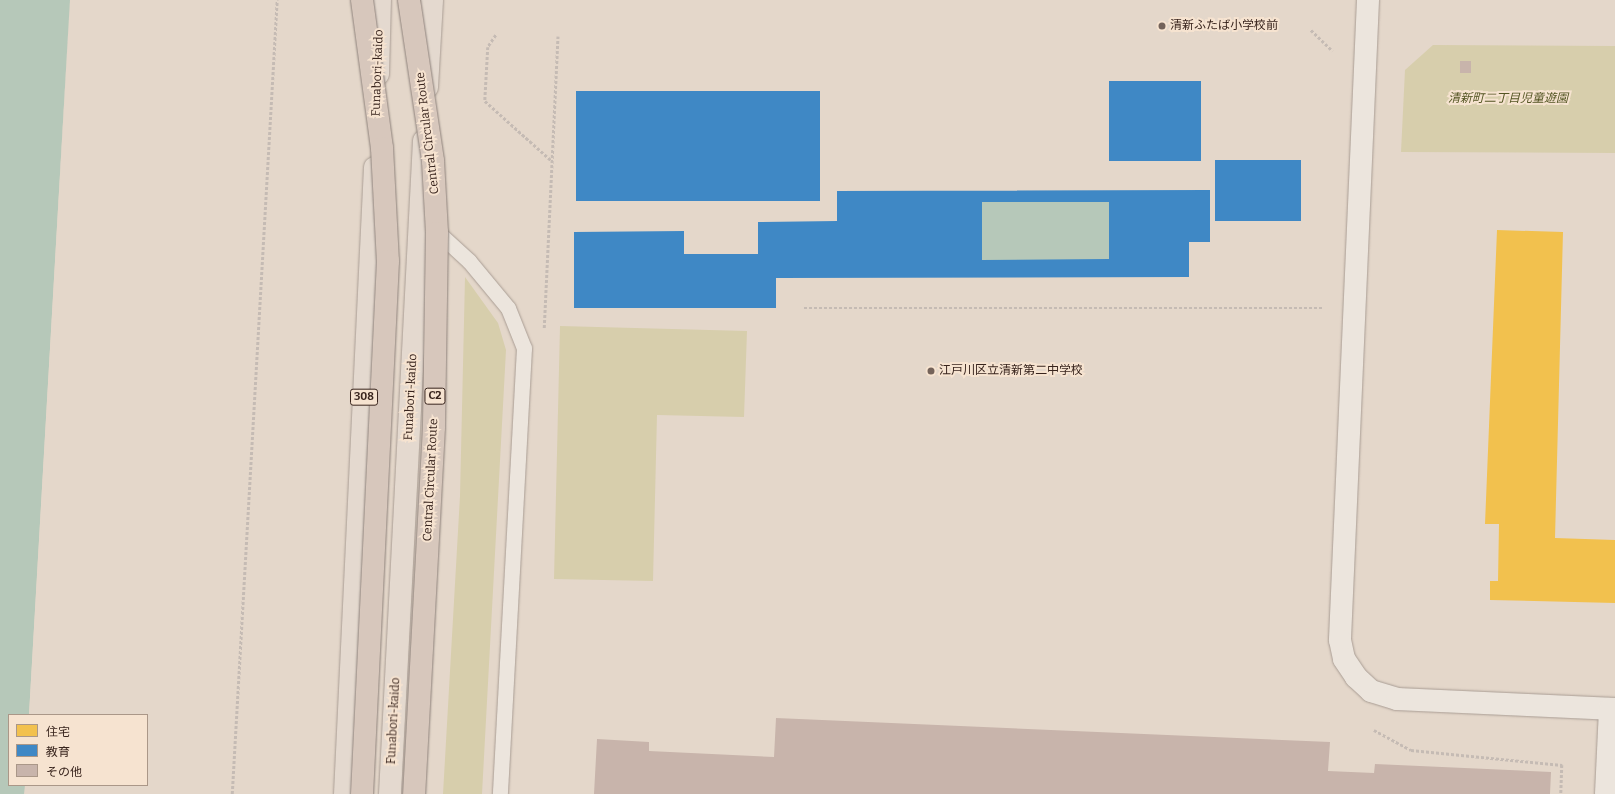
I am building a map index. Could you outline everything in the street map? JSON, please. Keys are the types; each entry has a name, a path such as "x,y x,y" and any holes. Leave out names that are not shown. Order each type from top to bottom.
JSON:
{"highway":[{"path":"362,0 382,148 388,261 362,794"},
{"name":"Central Circular Route","path":"409,0 433,161 437,233 434,427 414,794"}],"main road":[{"name":"Funabori-kaido","path":"346,794 380,0"},
{"name":"Funabori-kaido","path":"390,794 432,0"}],"street":[{"path":"1368,0 1340,640 1344,659 1356,677 1371,691 1397,699 1612,709 1606,794"}],"lane":[{"path":"420,216 469,261 508,308 524,348 500,794"}],"path":[{"path":"232,794 277,0"},
{"path":"1311,30 1333,52"},
{"path":"496,35 488,47 485,101 552,160"},
{"path":"804,308 1322,308"},
{"path":"1374,730 1411,750 1562,765 1562,794"}],"green space":[{"name":"清新町二丁目児童遊園","path":"1433,45 1615,46 1615,153 1401,152 1405,70"},
{"path":"465,277 498,323 506,350 482,794 443,794 460,496"},
{"path":"560,326 747,331 744,417 657,415 653,581 554,579"}],"shaded area":[{"path":"0,0 70,0 29,714 8,714 8,786 25,786 24,794 0,794"},
{"path":"982,202 1109,202 1109,260 982,260"}],"pier":[{"path":"70,0 31,714 29,714"}],"building: 住宅":[{"path":"1497,230 1563,232 1555,538 1615,540 1615,603 1490,600 1490,581 1498,581 1499,524 1485,524"}],"building: 教育":[{"path":"1109,81 1201,81 1201,161 1109,161"},
{"path":"576,91 820,91 820,201 576,201"},
{"path":"1215,160 1301,160 1301,221 1215,221"},
{"path":"1210,190 1210,242 1189,242 1189,277 776,278 776,308 574,308 574,232 684,231 684,254 758,254 758,222 837,221 837,191","holes":["982,202 1109,202 1109,259 982,260"]}],"building: その他":[{"path":"1460,61 1471,61 1471,73 1460,73"},
{"path":"776,718 1330,742 1328,771 1374,773 1375,764 1551,772 1550,794 594,794 597,739 649,742 649,751 774,757"}],"place":[{"name":"清新ふたば小学校前","path":"1162,26"},
{"name":"江戸川区立清新第二中学校","path":"931,371"}]}
